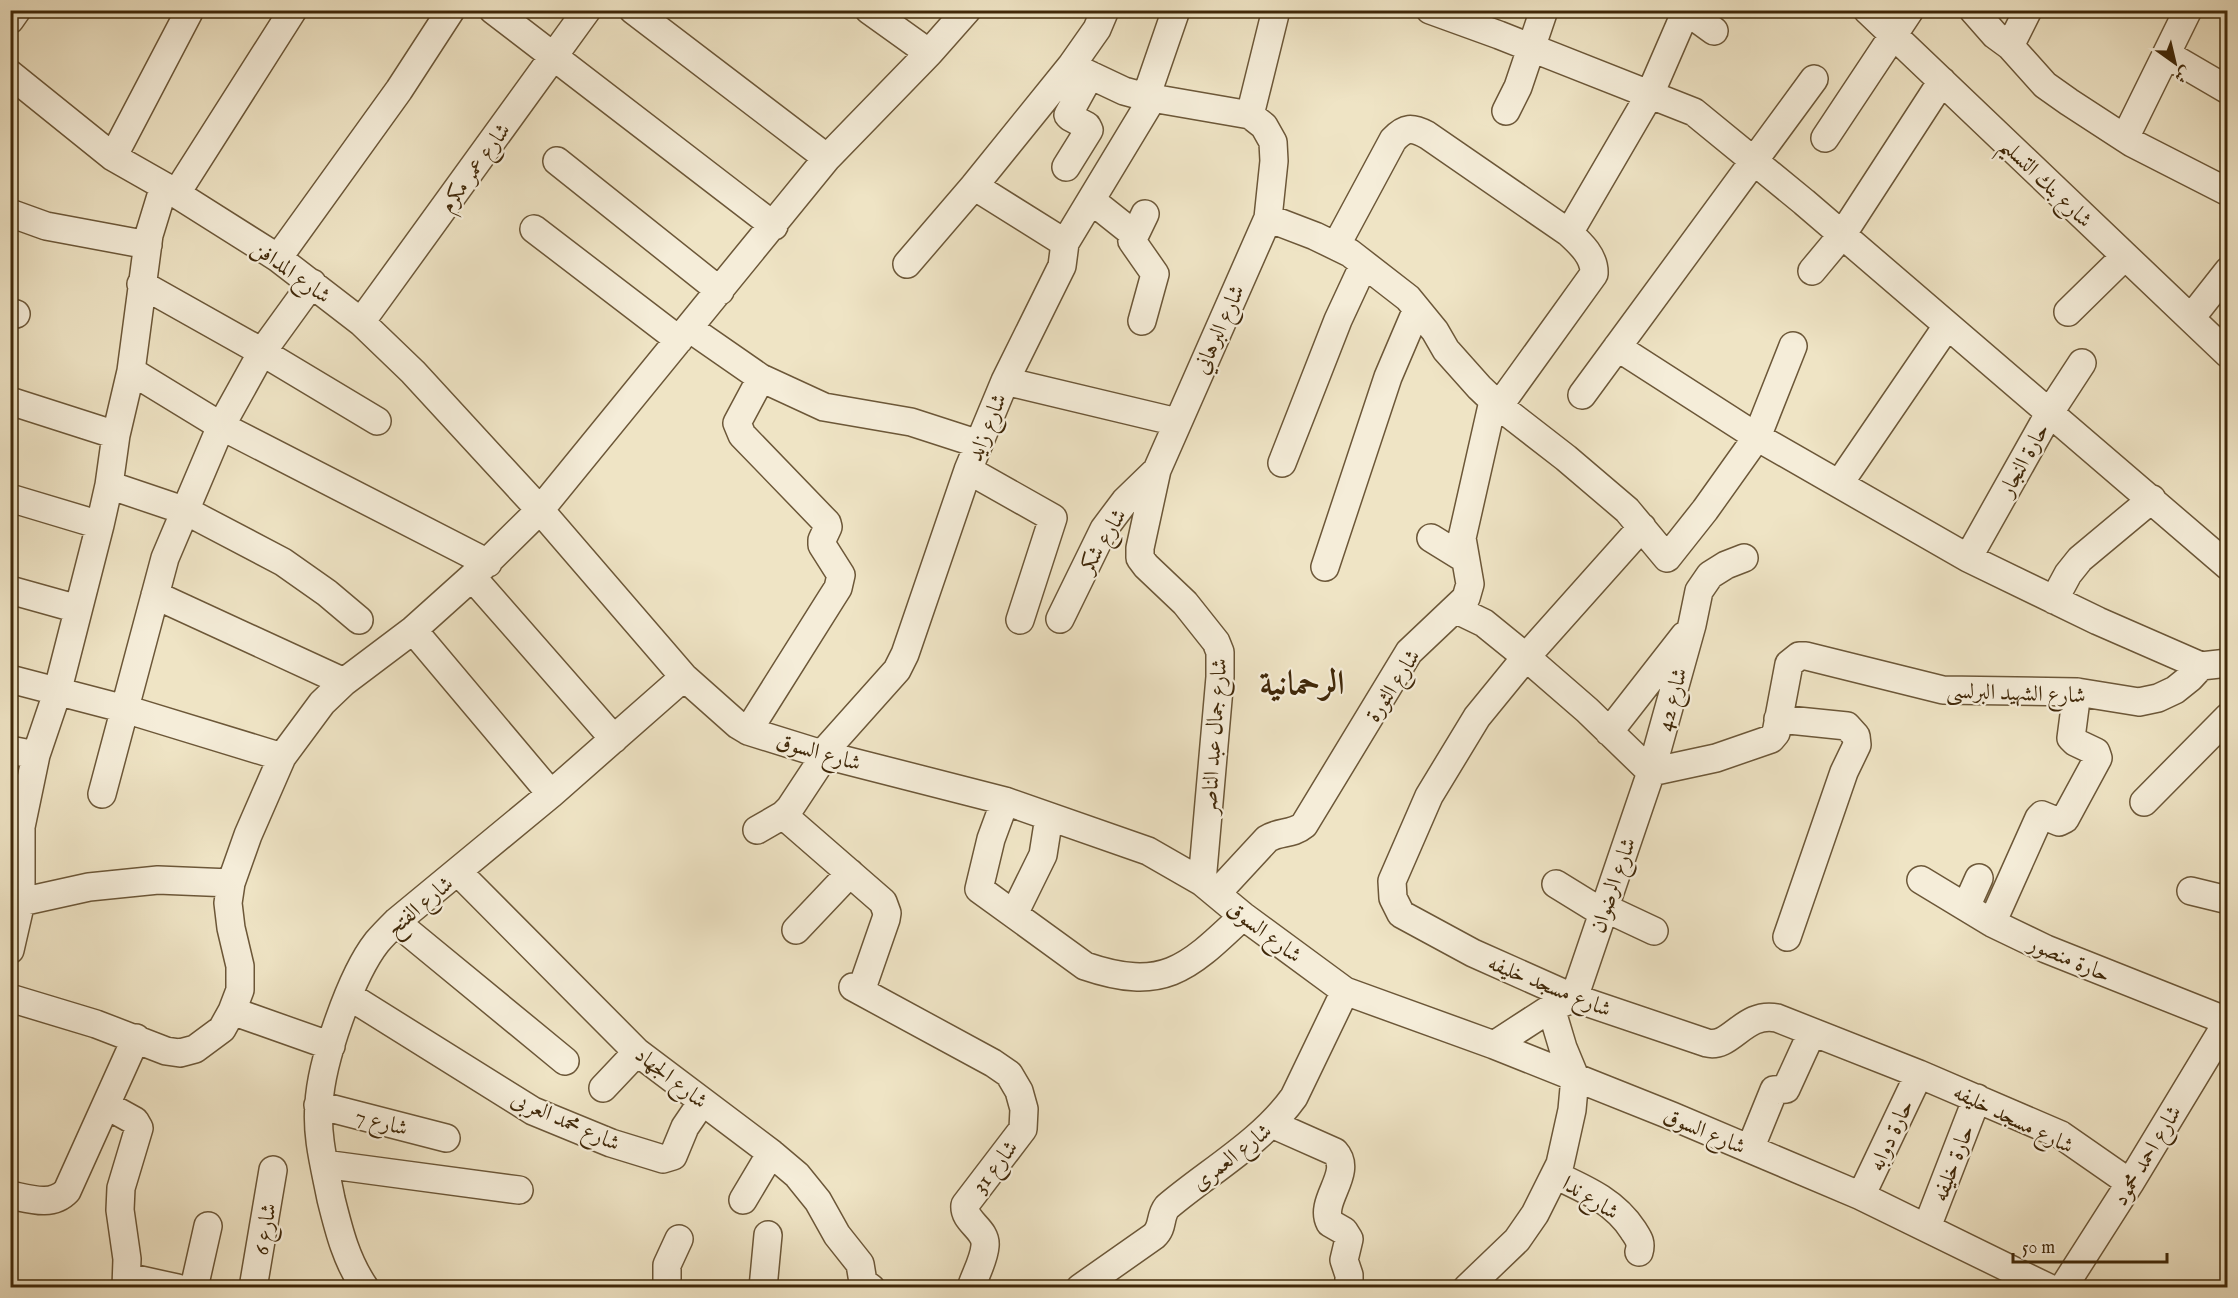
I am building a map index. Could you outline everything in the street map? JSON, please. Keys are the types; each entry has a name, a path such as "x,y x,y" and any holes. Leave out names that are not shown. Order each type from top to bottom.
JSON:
{"street":[{"path":"10,20 17,10"},
{"path":"113,157 190,10"},
{"path":"10,951 16,902 16,827 23,753 57,693 100,525 109,485 116,435 131,371 148,245 170,190 293,10"},
{"path":"278,258 399,90 451,10"},
{"path":"493,10 774,226"},
{"name":"شارع عمر مكرم","path":"361,322 587,10"},
{"path":"633,10 827,158"},
{"path":"870,10 929,53"},
{"path":"10,998 136,1038 166,1051 180,1053 195,1049 222,1029 240,990 240,966 228,903 231,883 248,835 282,757 314,713 344,682 413,630 480,570 540,510 774,226 827,158 929,53 967,10"},
{"path":"1066,168 1089,130 1087,126 1068,115 1081,71 1105,10"},
{"name":"شارع زايد","path":"783,815 790,808 824,754 897,670 905,654 968,470 1005,381 1062,266 1065,243 1149,98 1176,10"},
{"path":"1081,71 1124,91 1149,98 1250,115 1276,10"},
{"path":"1506,111 1518,87 1544,10"},
{"name":"شارع بنك التسليم","path":"1867,10 2228,354"},
{"path":"1825,138 1910,10"},
{"path":"1973,10 2045,85 2125,138 2228,192"},
{"path":"2010,46 2028,10"},
{"path":"2125,138 2168,55 2188,10"},
{"path":"1569,233 1650,94 1686,11 1714,31"},
{"path":"1446,14 1694,112 1754,160 2228,566"},
{"path":"2168,55 2228,90"},
{"path":"907,264 974,186 1081,71"},
{"name":"شارع المدافن","path":"10,74 113,157 278,258 361,322 413,372 540,510"},
{"path":"1582,395 1814,78"},
{"path":"1812,271 1842,235 1942,81"},
{"name":"شارع البرهاني","path":"1140,548 1157,470 1268,218 1274,161 1273,142 1264,126 1250,115"},
{"path":"1336,246 1393,140 1400,132 1408,128 1416,129 1426,135 1569,233 1587,251 1593,263 1594,274 1496,403"},
{"path":"557,161 720,291"},
{"path":"974,186 1065,243"},
{"path":"1091,200 1140,225 1132,243 1155,274 1142,321"},
{"path":"10,213 46,226 148,245"},
{"path":"1268,218 1336,246 1364,264 1408,298 1435,331 1446,350 1496,403 1627,510 1667,558 1705,510 1757,437 1793,346"},
{"path":"534,229 684,334 761,378 824,407 910,422 979,444"},
{"path":"2068,312 2124,257"},
{"path":"1282,463 1338,320 1364,264"},
{"path":"2191,318 2228,271"},
{"path":"102,794 165,558 221,426 262,352 312,283"},
{"path":"141,284 262,352 377,421"},
{"path":"1325,567 1388,377 1417,309"},
{"path":"1839,484 1947,326"},
{"path":"1617,347 1757,437 1968,558 2054,600 2201,666 2228,663"},
{"name":"حارة النجار","path":"1968,558 2050,412 2082,363"},
{"path":"131,371 221,426 480,570 614,739"},
{"path":"748,730 838,588 841,575 821,544 828,526 742,435 737,423 761,378"},
{"path":"1005,381 1177,422"},
{"path":"10,401 116,435"},
{"name":"شارع الثورة","path":"1210,887 1267,839 1277,834 1291,833 1304,825 1409,652 1466,598 1470,584 1462,538 1496,403"},
{"path":"968,470 1053,518 1020,620"},
{"name":"شارع شكر","path":"1060,619 1104,529 1125,501 1157,470"},
{"path":"109,485 186,512 284,562 359,620"},
{"path":"10,498 100,525"},
{"path":"2054,600 2068,574 2080,559 2152,499"},
{"name":"شارع السوق","path":"540,510 684,677 729,719 748,730 824,754 1005,801 1148,851 1210,887 1243,916 1345,991 1494,1045 1750,1149 1860,1196 2049,1287"},
{"name":"شارع مسجد خليفه","path":"1642,526 1526,657 1478,717 1429,796 1392,881 1393,898 1401,914 1562,1003 1712,1044 1721,1041 1753,1019 1761,1016 1777,1018 1977,1098 2061,1136 2130,1183"},
{"path":"1431,538 1465,559"},
{"name":"شارع جمال عبد الناصر","path":"1140,548 1140,558 1146,566 1185,603 1216,642 1220,652 1210,887"},
{"name":"شارع 42","path":"1651,772 1692,625 1699,591 1710,575 1744,558"},
{"path":"10,590 78,609"},
{"path":"155,595 344,682"},
{"path":"1455,609 1484,623 1526,657 1651,772 1716,758 1764,743 1771,739 1777,726 1847,726 1856,736 1857,745 1844,772 1787,937"},
{"name":"شارع 42","path":"1609,732 1692,625"},
{"path":"413,630 551,794"},
{"name":"شارع الشهيد البرلسى","path":"1777,726 1789,664 1799,656 1943,690 2078,692 2139,702 2158,698 2175,690 2201,666"},
{"name":"شارع الفتح","path":"365,1287 343,1245 324,1164 319,1135 318,1105 322,1075 330,1046 358,975 376,943 396,922 551,794 684,677"},
{"path":"10,680 124,709 282,757"},
{"path":"1992,923 2038,818 2043,815 2059,822 2064,819 2098,758 2096,752 2071,738 2078,692"},
{"path":"2144,802 2228,717"},
{"name":"شارع الرضوان","path":"1562,1003 1604,910 1651,772"},
{"path":"1005,801 991,839 978,887 982,893 1085,966 1104,973 1147,976 1170,973 1186,966 1205,952 1243,916"},
{"path":"756,830 783,815 850,873 796,930"},
{"path":"1014,914 1043,855 1049,817"},
{"name":"شارع الجهاد","path":"458,872 636,1052 771,1153 808,1188 837,1235 860,1264 863,1282 871,1287"},
{"name":"شارع 31","path":"850,873 883,902 887,913 857,989 993,1063 1008,1074 1019,1090 1024,1109 1023,1129 965,1205 966,1216 984,1238 985,1246 971,1287"},
{"path":"1965,907 1979,878"},
{"path":"16,902 89,887 158,880 231,883"},
{"name":"حارة منصور","path":"1921,880 1992,923 2046,949 2227,1021"},
{"path":"1556,884 1604,910 1654,931"},
{"path":"2191,891 2228,900"},
{"path":"396,922 565,1061"},
{"name":"شارع العمرى","path":"1080,1287 1154,1236 1161,1228 1162,1214 1167,1207 1272,1124 1294,1097 1345,991"},
{"name":"شارع محمد العربى","path":"349,996 533,1111 611,1143 663,1159 673,1156 685,1127 702,1102"},
{"path":"1494,1045 1562,1003"},
{"path":"1467,1287 1517,1240 1535,1214 1560,1164 1572,1110 1575,1077 1563,1048 1562,1003"},
{"path":"232,1011 330,1046"},
{"name":"شارع احمد محمود","path":"2063,1287 2130,1183 2227,1021"},
{"path":"1750,1149 1774,1090 1785,1090 1787,1087 1812,1032"},
{"path":"10,1195 49,1201 63,1196 136,1038"},
{"path":"603,1088 636,1052"},
{"name":"حارة دوابه","path":"1860,1196 1919,1074"},
{"name":"حارة خليفه","path":"1926,1227 1977,1098"},
{"path":"106,1105 135,1121 139,1128 121,1188 120,1210 126,1250 126,1282 177,1287"},
{"name":"شارع 7","path":"318,1105 446,1138"},
{"path":"1272,1124 1335,1152 1340,1160 1340,1169 1327,1215 1330,1223 1344,1231 1349,1239 1344,1260 1349,1275 1349,1287"},
{"path":"743,1200 771,1153"},
{"path":"324,1164 519,1190"},
{"name":"شارع 6","path":"253,1287 273,1170"},
{"name":"شارع ندا","path":"1555,1175 1609,1203 1626,1220 1640,1240 1639,1252"},
{"path":"194,1287 208,1226"},
{"path":"763,1287 768,1235"},
{"path":"667,1287 667,1265 679,1239"}],"district":[{"name":"الرحمانية","path":"1302,682"}]}
